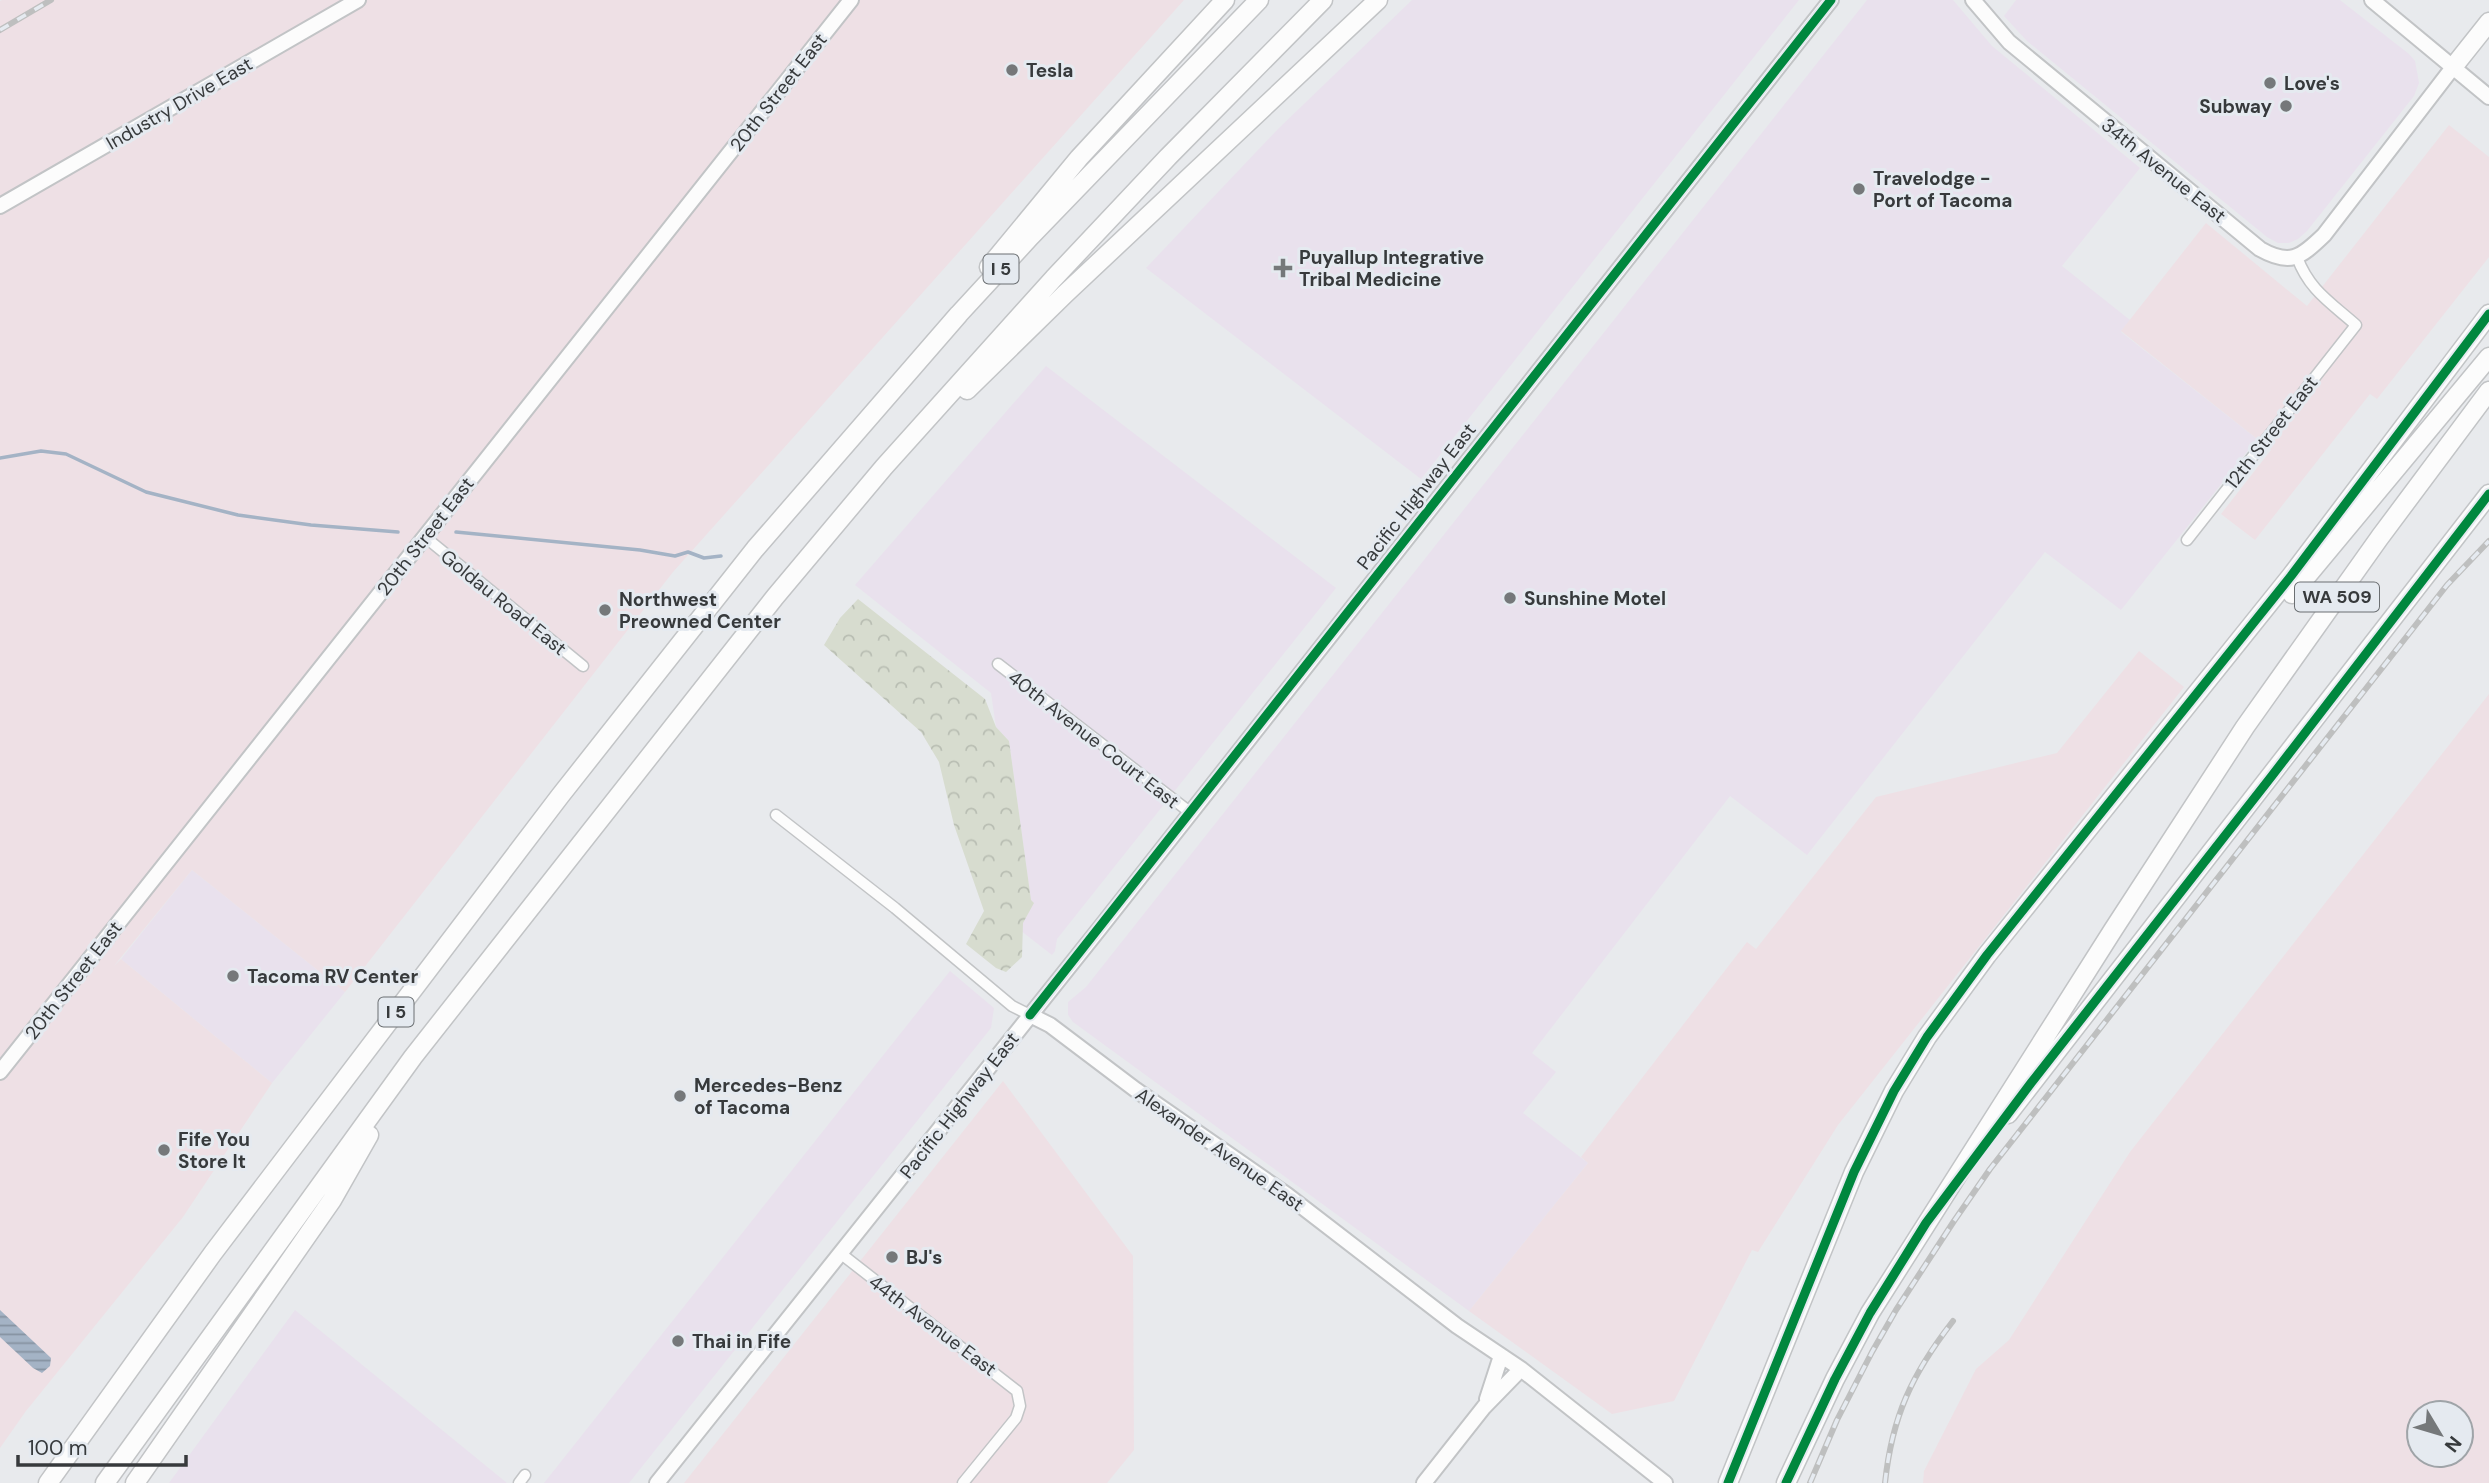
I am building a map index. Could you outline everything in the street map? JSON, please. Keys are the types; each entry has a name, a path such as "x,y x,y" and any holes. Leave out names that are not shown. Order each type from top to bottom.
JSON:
{"highway":[{"path":"959,314 995,257 1079,158 1225,0"},
{"name":"I 5","path":"48,1483 214,1253 560,796 755,549 959,314 1259,0"},
{"name":"I 5","path":"105,1483 413,1057 775,597 1054,278 1168,157 1323,0"},
{"path":"858,499 1065,294 1378,0"},
{"path":"2454,66 2489,22"},
{"path":"2098,819 2291,576 2489,314"},
{"name":"WA 509","path":"1728,1483 1854,1172 1894,1091 1927,1037 1970,978 2098,819 2333,546 2489,357"},
{"name":"WA 509","path":"1786,1483 1812,1424 1858,1335 1926,1223 2245,727 2380,537 2489,391"},
{"path":"1926,1223 2031,1083 2271,778 2489,494"},
{"path":"135,1483 332,1200 413,1057"}],"main road":[{"name":"Industry Drive East","path":"0,206 358,0"},
{"name":"20th Street East","path":"0,1072 851,0"},
{"name":"Pacific Highway East","path":"657,1483 1191,813 1831,0"},
{"name":"34th Avenue East","path":"1973,0 2009,42 2260,248 2285,260 2297,257"},
{"path":"2372,0 2489,97"},
{"path":"2297,257 2308,250 2334,222 2454,66"},
{"name":"Alexander Avenue East","path":"1030,1015 1050,1025 1136,1090 1287,1195 1377,1267 1521,1369 1665,1483"},
{"path":"1484,1407 1501,1356"},
{"path":"1424,1483 1484,1407 1521,1369"}],"street":[{"name":"12th Street East","path":"2187,540 2356,325 2314,289 2304,276 2297,257"},
{"name":"Goldau Road East","path":"425,537 583,666"},
{"name":"40th Avenue Court East","path":"998,664 1191,813"},
{"name":"Alexander Avenue East","path":"776,815 952,954 972,974 1013,1006 1030,1015"},
{"name":"44th Avenue East","path":"839,1253 1013,1386 1019,1401 1016,1418 963,1483"}],"shaded area":[{"path":"1184,0 673,572 345,992 192,870 114,966 121,959 272,1083 183,1217 26,1411 0,1448 0,1"},
{"path":"1412,0 1799,0 1421,479 1146,268 1279,128"},
{"path":"1867,0 1953,0 1992,46 2140,168 2062,266 2130,320 2121,332 2257,439 2121,610 2045,552 1807,855 1730,796 1532,1053 1556,1072 1523,1113 1588,1163 1469,1311 1073,1022 1068,1015 1068,1002 1086,987"},
{"path":"2016,0 2340,0 2409,54 2415,61 2419,83 2414,96 2307,231 2289,243 2278,243 2267,237 2027,41 2004,16"},
{"path":"2449,125 2489,157 2489,257 2377,399 2370,394 2255,540 2221,514 2271,450 2121,331 2206,223 2307,306"},
{"path":"1046,366 1336,588 1057,939 1052,955 1016,927 1031,901 1009,741 996,727 991,693 855,585"},
{"path":"2139,651 2184,687 1838,1125 1758,1252 1752,1250 1674,1401 1612,1414 1469,1311 1588,1163 1581,1157 1747,942 1756,949 1876,797 2057,753"},
{"path":"2489,694 2489,1483 1923,1483 1924,1471 1976,1369 2009,1340 2130,1152"},
{"name":"Tacoma RV Center","path":"192,870 345,992 272,1083 121,959"},
{"path":"950,971 994,1008 991,1028 629,1483 544,1483"},
{"path":"1003,1081 1133,1256 1134,1450 1107,1483 684,1483"},
{"path":"295,1310 507,1483 169,1483"}],"green space":[{"path":"858,599 985,699 996,727 1009,741 1031,900 1034,903 1023,923 1022,957 1006,972 996,968 966,944 984,911 954,825 939,762 921,732 824,645 840,618"}],"water":[{"path":"0,1310 51,1358 50,1366 42,1373 0,1337"}],"waterway":[{"path":"0,458 41,451 66,454 146,492 238,515 311,525 398,532"},
{"path":"456,532 640,550 675,556 688,552 704,558 721,556"}],"railway":[{"path":"0,30 51,0"},
{"path":"1810,1483 1837,1420 1896,1310 1990,1169 2447,585 2489,541"},
{"path":"1885,1483 1893,1437 1906,1397 1926,1359 1953,1321"}],"cycle path":[{"path":"1030,1015 1831,0"},
{"path":"1728,1483 1854,1172 1894,1091 1927,1037 1987,955 2291,576 2489,314"},
{"path":"1786,1483 1835,1379 1870,1313 1926,1223 2031,1083 2489,494"}],"place":[{"name":"Tesla","path":"1012,70"},
{"name":"Love's","path":"2270,83"},
{"name":"Subway","path":"2286,106"},
{"name":"Travelodge - Port of Tacoma","path":"1859,189"},
{"name":"Puyallup Integrative Tribal Medicine","path":"1283,268"},
{"name":"Sunshine Motel","path":"1510,598"},
{"name":"Northwest Preowned Center","path":"605,610"},
{"name":"Tacoma RV Center","path":"233,976"},
{"name":"Mercedes-Benz of Tacoma","path":"680,1096"},
{"name":"Fife You Store It","path":"164,1150"},
{"name":"BJ's","path":"892,1257"},
{"name":"Thai in Fife","path":"678,1341"}]}
